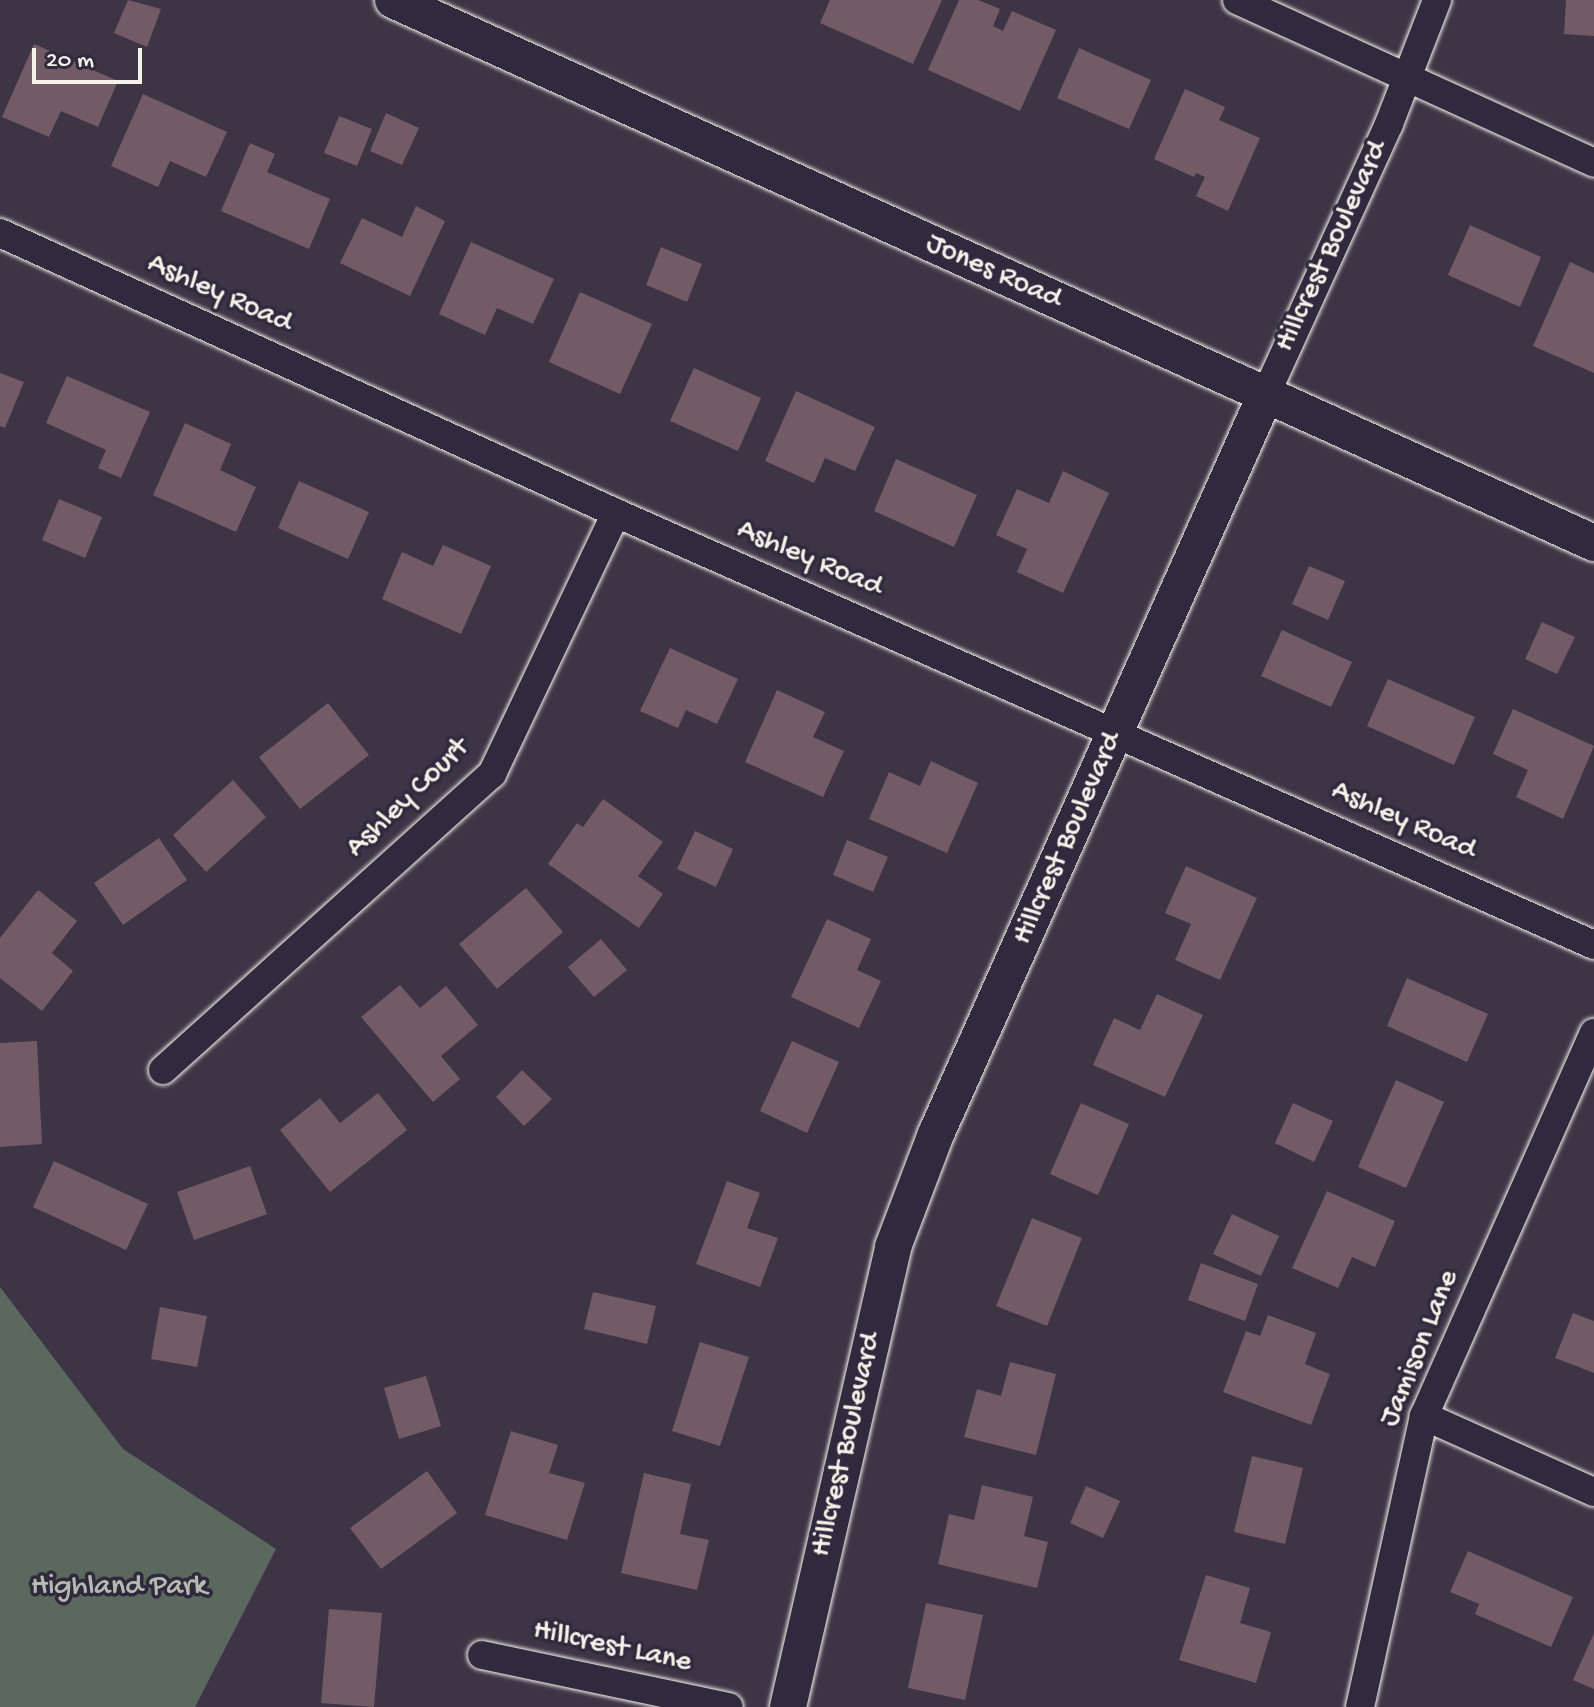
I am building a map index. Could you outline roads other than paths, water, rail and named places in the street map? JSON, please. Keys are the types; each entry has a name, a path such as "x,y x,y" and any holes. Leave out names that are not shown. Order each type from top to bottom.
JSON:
{"street":[{"name":"Jones Road","path":"393,0 1594,543"},
{"path":"1237,0 1594,163"},
{"name":"Hillcrest Boulevard","path":"788,1707 893,1247 936,1134 1409,78 1437,0"},
{"name":"Ashley Road","path":"0,233 616,513 1118,731 1594,945"},
{"name":"Ashley Court","path":"163,1070 492,774 616,513"},
{"name":"Jamison Lane","path":"1360,1707 1424,1416 1594,1033"},
{"path":"1424,1416 1594,1492"},
{"name":"Hillcrest Lane","path":"482,1655 729,1707"}],"park label":[{"name":"Highland Park","path":"119,1588"}]}
